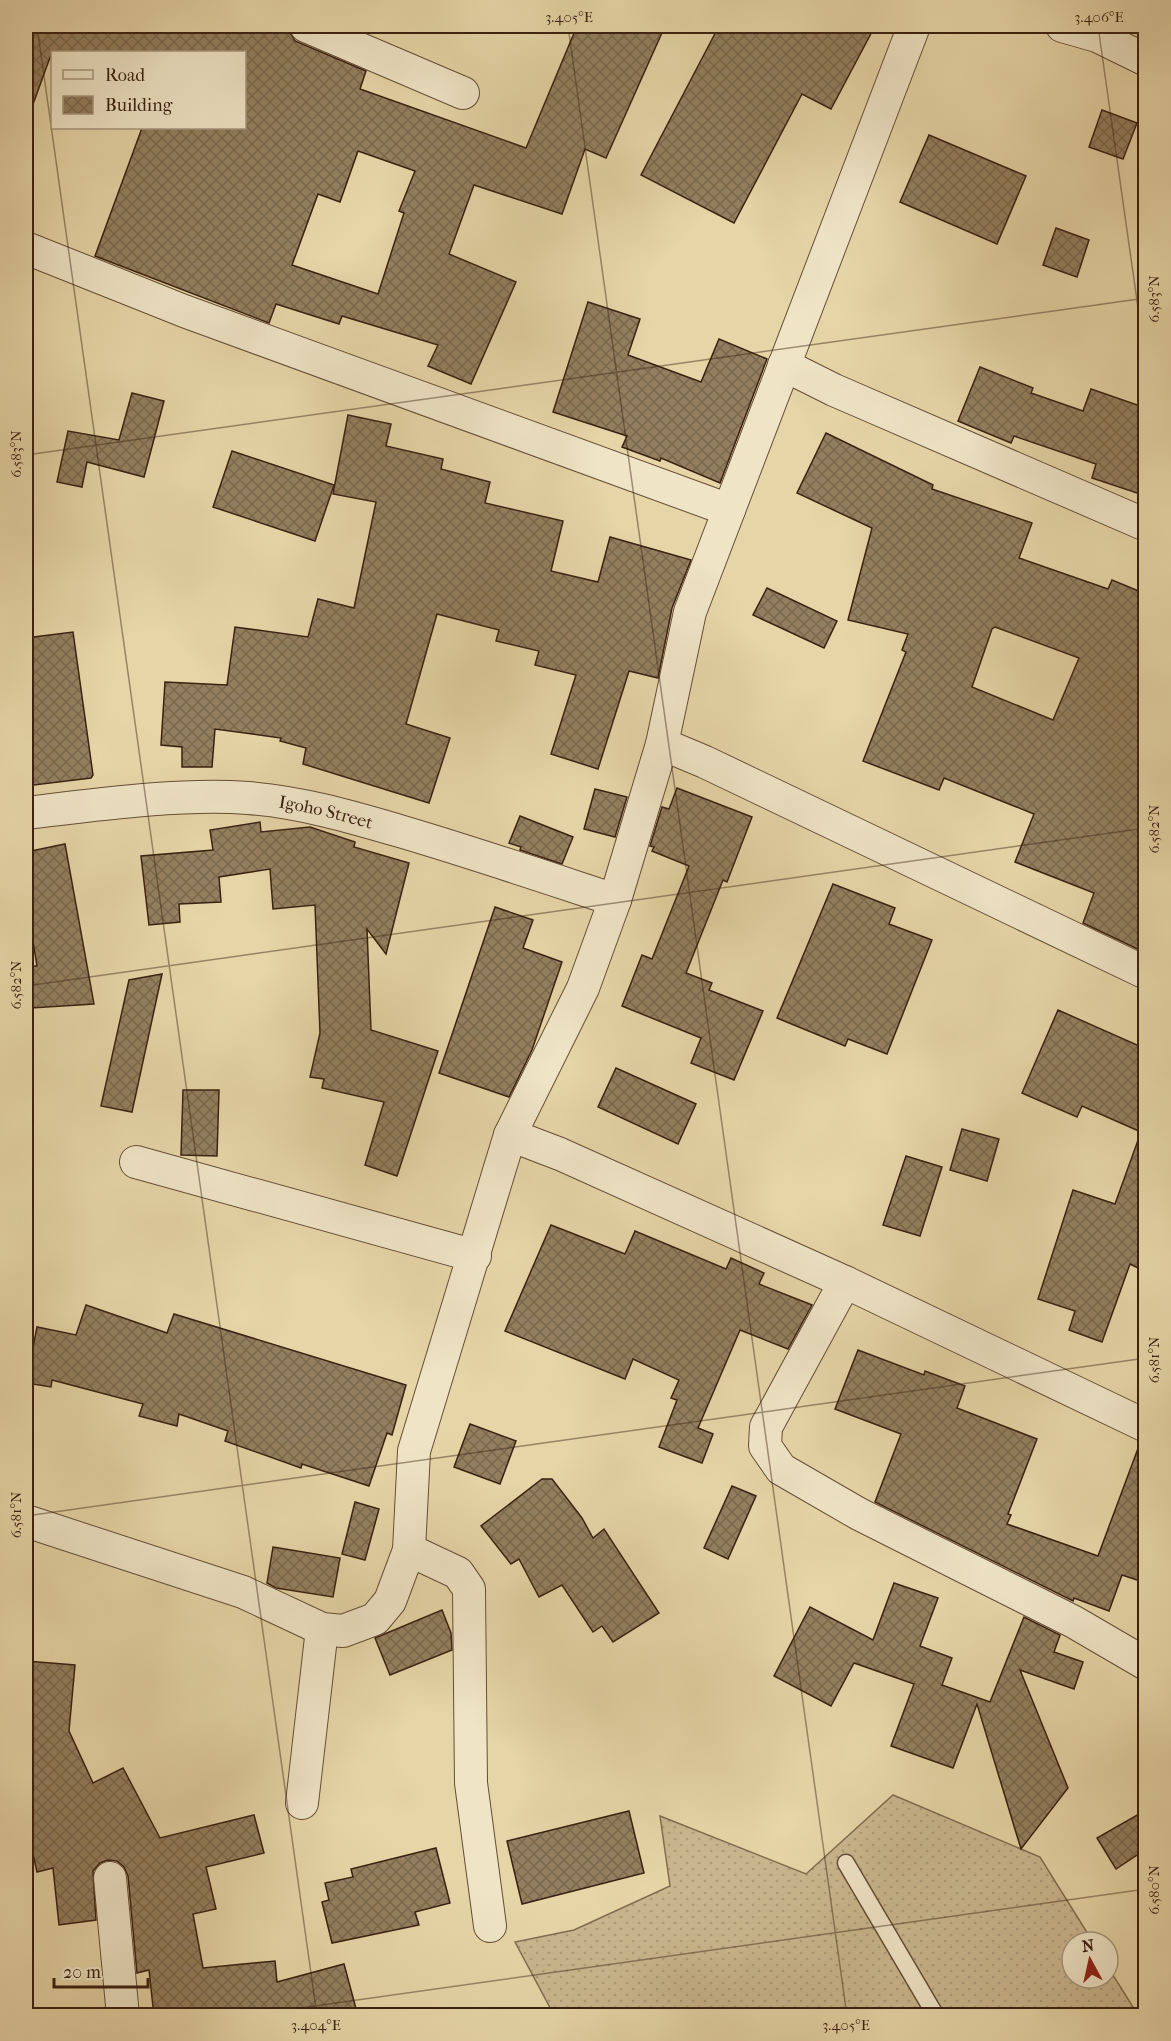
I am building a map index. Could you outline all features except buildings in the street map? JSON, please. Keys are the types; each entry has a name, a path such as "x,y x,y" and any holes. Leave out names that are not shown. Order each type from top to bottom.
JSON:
{"street":[{"path":"306,26 463,93"},
{"path":"26,1521 243,1592 322,1629 343,1631 375,1620 390,1602 409,1550 414,1451 510,1135 583,988 615,900 662,744 690,612 914,26"},
{"path":"1062,26 1097,36 1146,60"},
{"path":"26,248 184,311 729,510"},
{"path":"784,365 834,390 1146,525"},
{"path":"662,744 715,767 1146,973"},
{"name":"Igoho Street","path":"26,813 197,798 247,798 292,803 351,816 615,900"},
{"path":"510,1135 571,1159 845,1282 1146,1426"},
{"path":"136,1162 475,1256"},
{"path":"845,1282 766,1427 765,1446 781,1468 859,1514 1074,1622 1146,1664"},
{"path":"409,1550 458,1573 469,1589 471,1783 490,1926"},
{"path":"302,1803 322,1629"},
{"path":"110,1878 123,2016"}],"lane":[{"path":"846,1863 936,2016"}],"shaded area":[{"path":"893,1795 1040,1857 1086,1930 1060,1930 1060,1990 1120,1990 1120,1986 1138,2015 554,2015 515,1942 574,1930 670,1886 660,1816 806,1874"}]}
